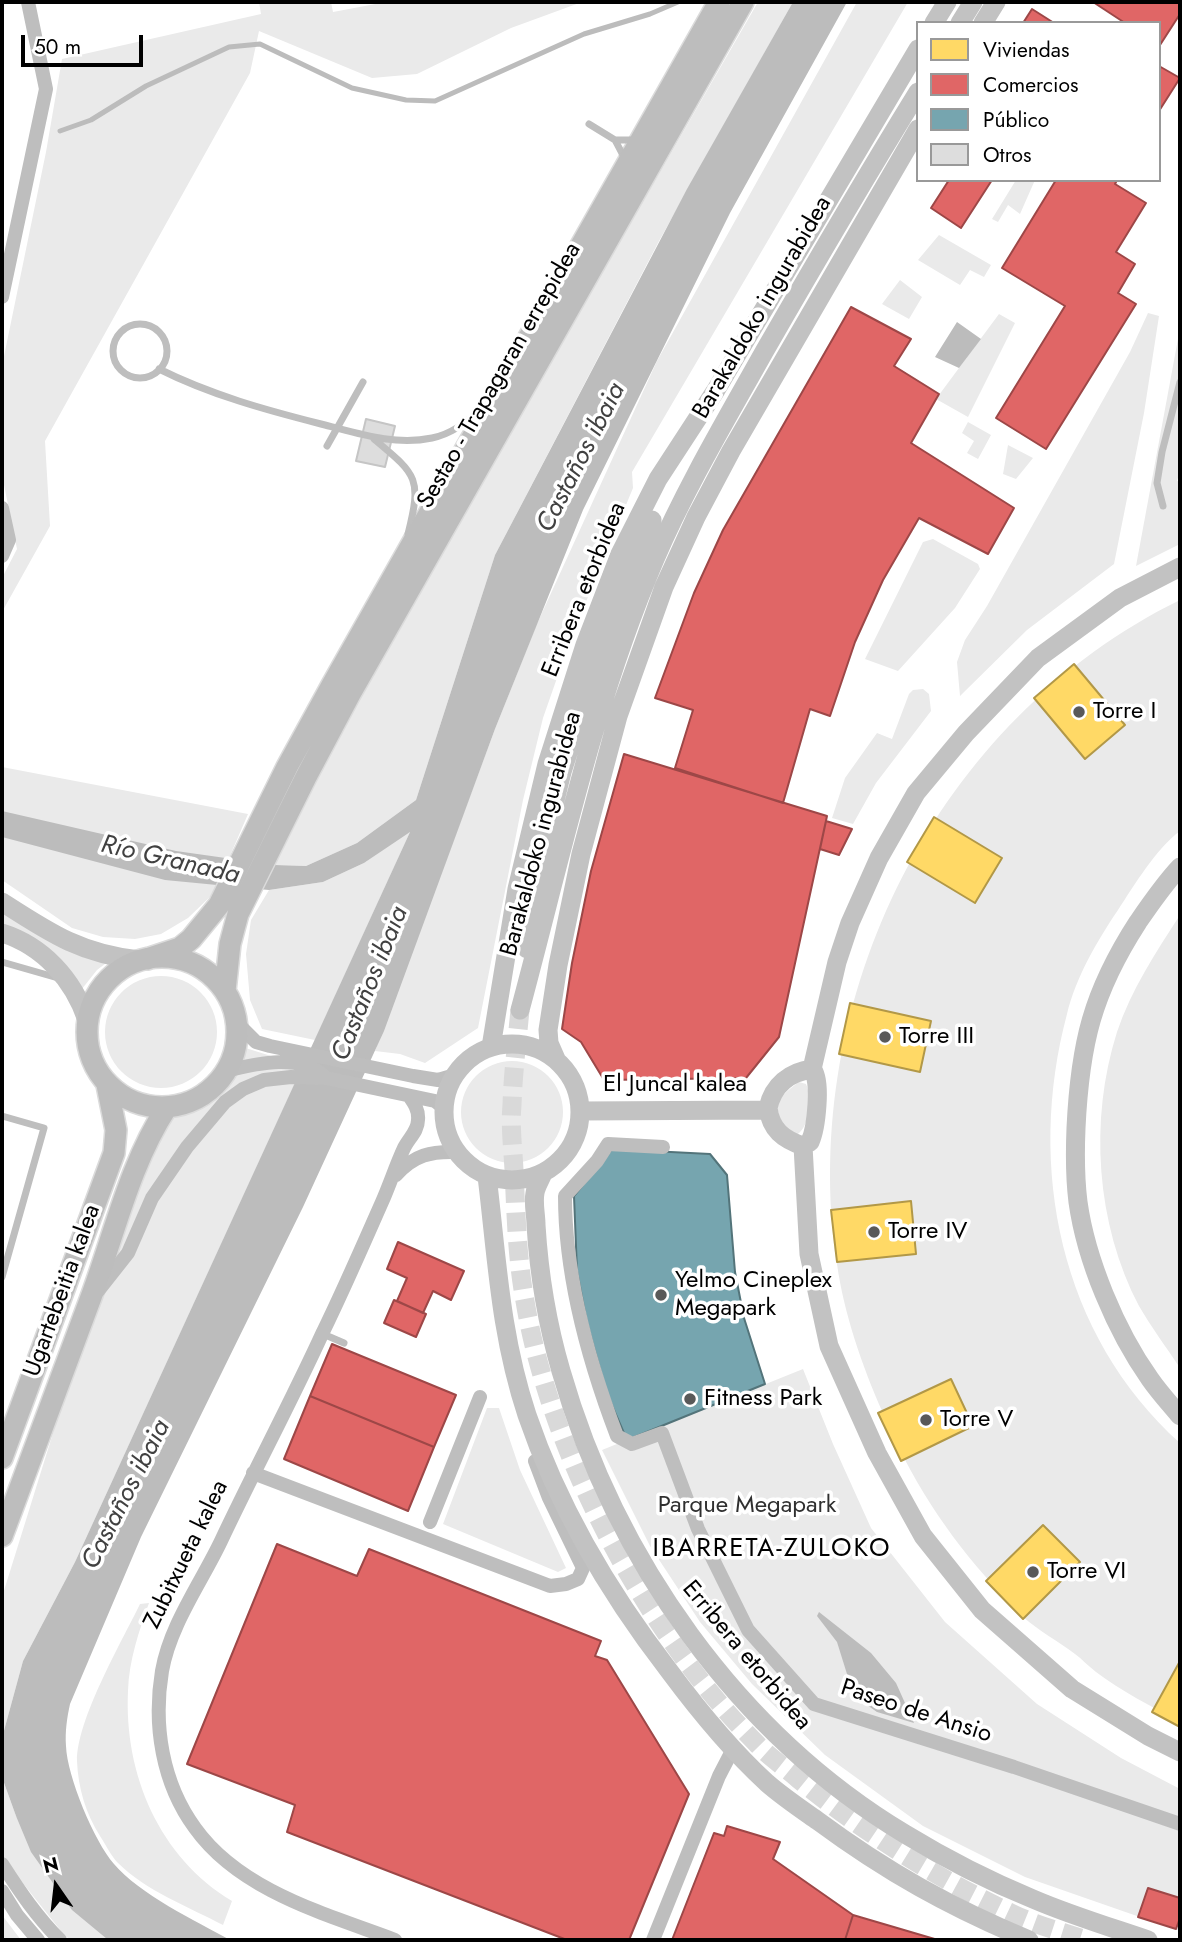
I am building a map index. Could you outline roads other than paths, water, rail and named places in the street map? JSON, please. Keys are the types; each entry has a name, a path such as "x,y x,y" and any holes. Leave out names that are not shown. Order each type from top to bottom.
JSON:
{"main road":[{"name":"Sestao - Trapagaran errepidea","path":"296,772 402,560 719,2"},
{"name":"Sestao - Trapagaran errepidea","path":"296,772 418,574 743,2"},
{"path":"143,959 165,957 191,963 213,977 225,991 237,1023 236,1045 226,1070 205,1094 181,1105 151,1107 135,1103 107,1085 96,1071 89,1055 87,1020 92,1004 105,983 124,967 143,959 180,948 228,909 296,772"},
{"path":"225,991 230,944 228,909"},
{"name":"Ugartebeitia kalea","path":"2,1458 114,1153 116,1130 107,1085"},
{"name":"Ugartebeitia kalea","path":"2,1536 135,1171 155,1125 167,1107"}],"street":[{"path":"2,297 46,89 28,2"},
{"path":"934,21 947,2"},
{"path":"961,21 973,2"},
{"path":"984,21 996,2"},
{"name":"Erribera etorbidea","path":"491,1047 517,889 547,764 577,669 620,555 659,479 716,390 916,52"},
{"name":"Barakaldoko ingurabidea","path":"716,390 643,539 593,668 562,772 533,889 520,1010 597,717 655,558 694,478 811,271 916,95"},
{"path":"556,1059 525,1045 507,1044 491,1047 470,1058 454,1075 444,1108 447,1132 465,1162 487,1175 515,1180 543,1173 564,1158 571,1147 580,1123 581,1111 574,1082 556,1059 549,1043 548,1030 568,912 604,762 651,621 712,485 916,132"},
{"path":"2,508 9,540 2,556"},
{"path":"812,1069 836,962 850,923 879,858 916,793 966,733 1038,658 1120,598 1180,567"},
{"path":"615,664 651,621"},
{"path":"1180,867 1147,909 1117,955 1093,1008 1078,1085 1075,1161 1078,1204 1092,1259 1108,1300 1126,1340 1150,1379 1180,1416"},
{"path":"2,902 57,937 97,954 143,959"},
{"path":"2,933 29,944 67,980 81,1003 87,1020"},
{"path":"237,1023 256,1042 413,1076 438,1080 454,1075"},
{"path":"226,1070 280,1062 315,1068 326,1079"},
{"path":"812,1069 816,1073 817,1084 814,1132 810,1142 803,1146 790,1142 777,1131 768,1110 775,1091 786,1079 812,1069"},
{"path":"90,1300 128,1253 152,1198 187,1147 225,1102 243,1089 264,1080 290,1077 326,1079 435,1101 444,1108"},
{"name":"Zubitxueta kalea","path":"395,1940 292,1902 264,1887 228,1862 196,1829 179,1803 160,1746 159,1717 161,1673 168,1643 212,1560 323,1334 393,1178 403,1149 418,1124 416,1107 409,1096"},
{"name":"El Juncal kalea","path":"581,1111 768,1110"},
{"name":"Paseo de Ansio","path":"663,1147 608,1144 597,1161 565,1196 565,1223 574,1286 585,1339 617,1436 632,1444 662,1433 698,1529 748,1630 814,1704 1010,1766 1180,1824"},
{"path":"803,1146 809,1254 829,1346 877,1453 923,1536 982,1610 1072,1689 1148,1736 1180,1752"},
{"name":"Zubitxueta kalea","path":"393,1178 415,1157 429,1153 457,1152"},
{"name":"Erribera etorbidea","path":"543,1173 535,1192 541,1280 552,1336 570,1402 602,1485 631,1544 658,1590 701,1648 756,1713 797,1754 856,1801 905,1834 963,1866 1035,1900 1148,1940"},
{"path":"487,1175 500,1300 527,1415 579,1537 624,1610 690,1698 733,1749 770,1786 883,1867 919,1889 987,1923 1029,1940"},
{"path":"430,1522 480,1397"},
{"path":"253,1473 538,1581 558,1586 578,1579 583,1568 549,1498 529,1448 527,1415"},
{"path":"653,1940 719,1776 733,1749"},
{"path":"2,1864 24,1899 60,1940"},
{"path":"2,1891 17,1915 38,1940"}],"lane":[{"path":"589,124 615,140 641,140"},
{"path":"615,140 627,164"},
{"path":"136,324 145,324 159,332 167,346 167,355 159,369 145,377 128,374 121,369 116,363 114,346 121,332 136,324"},
{"path":"159,369 256,408 373,438 420,439 447,433 462,425 494,397"},
{"path":"327,446 363,382"},
{"path":"1163,506 1157,483 1166,433 1180,382"},
{"path":"373,438 410,470 416,485 415,507 402,560"},
{"path":"2,962 67,980"},
{"path":"2,1116 44,1128 2,1277"},
{"path":"323,1334 344,1343"}],"water":[{"path":"793,2 847,2 730,213 583,510 495,729 384,1031 303,1207 141,1537 70,1704 66,1740 71,1774 90,1824 106,1854 138,1886 230,1940 107,1939 72,1910 31,1852 3,1780 2,1738 23,1661 75,1562 410,832 364,863 323,882 269,890 165,880 2,837 2,811 176,851 275,865 306,866 357,843 416,800 495,555 687,189"},
{"path":"957,322 981,339 959,368 935,357"},
{"path":"819,1612 871,1653 896,1683 914,1723 877,1712 857,1698 837,1642 817,1616"}],"waterway":[{"path":"60,131 91,120 146,86 229,47 260,44 352,88 406,100 435,101 584,34 650,14 678,2"}],"tunnel":[{"path":"520,1010 511,1121 517,1236 525,1301 538,1359 556,1419 580,1479 642,1596 677,1649 716,1699 761,1748 822,1798 901,1853 956,1885 1022,1918 1086,1940"}],"place":[{"name":"Torre I","path":"1079,712"},
{"name":"Torre III","path":"885,1037"},
{"name":"Torre IV","path":"874,1232"},
{"name":"Yelmo Cineplex Megapark","path":"661,1295"},
{"name":"Fitness Park","path":"690,1399"},
{"name":"Torre V","path":"926,1420"},
{"name":"Torre VI","path":"1033,1572"}],"district":[{"name":"IBARRETA-ZULOKO","path":"772,1550"}],"water label":[{"name":"Castaños ibaia","path":"582,458"},
{"name":"Río Granada","path":"170,861"},
{"name":"Castaños ibaia","path":"371,984"},
{"name":"Castaños ibaia","path":"127,1495"}],"park label":[{"name":"Parque Megapark","path":"747,1506"}]}
